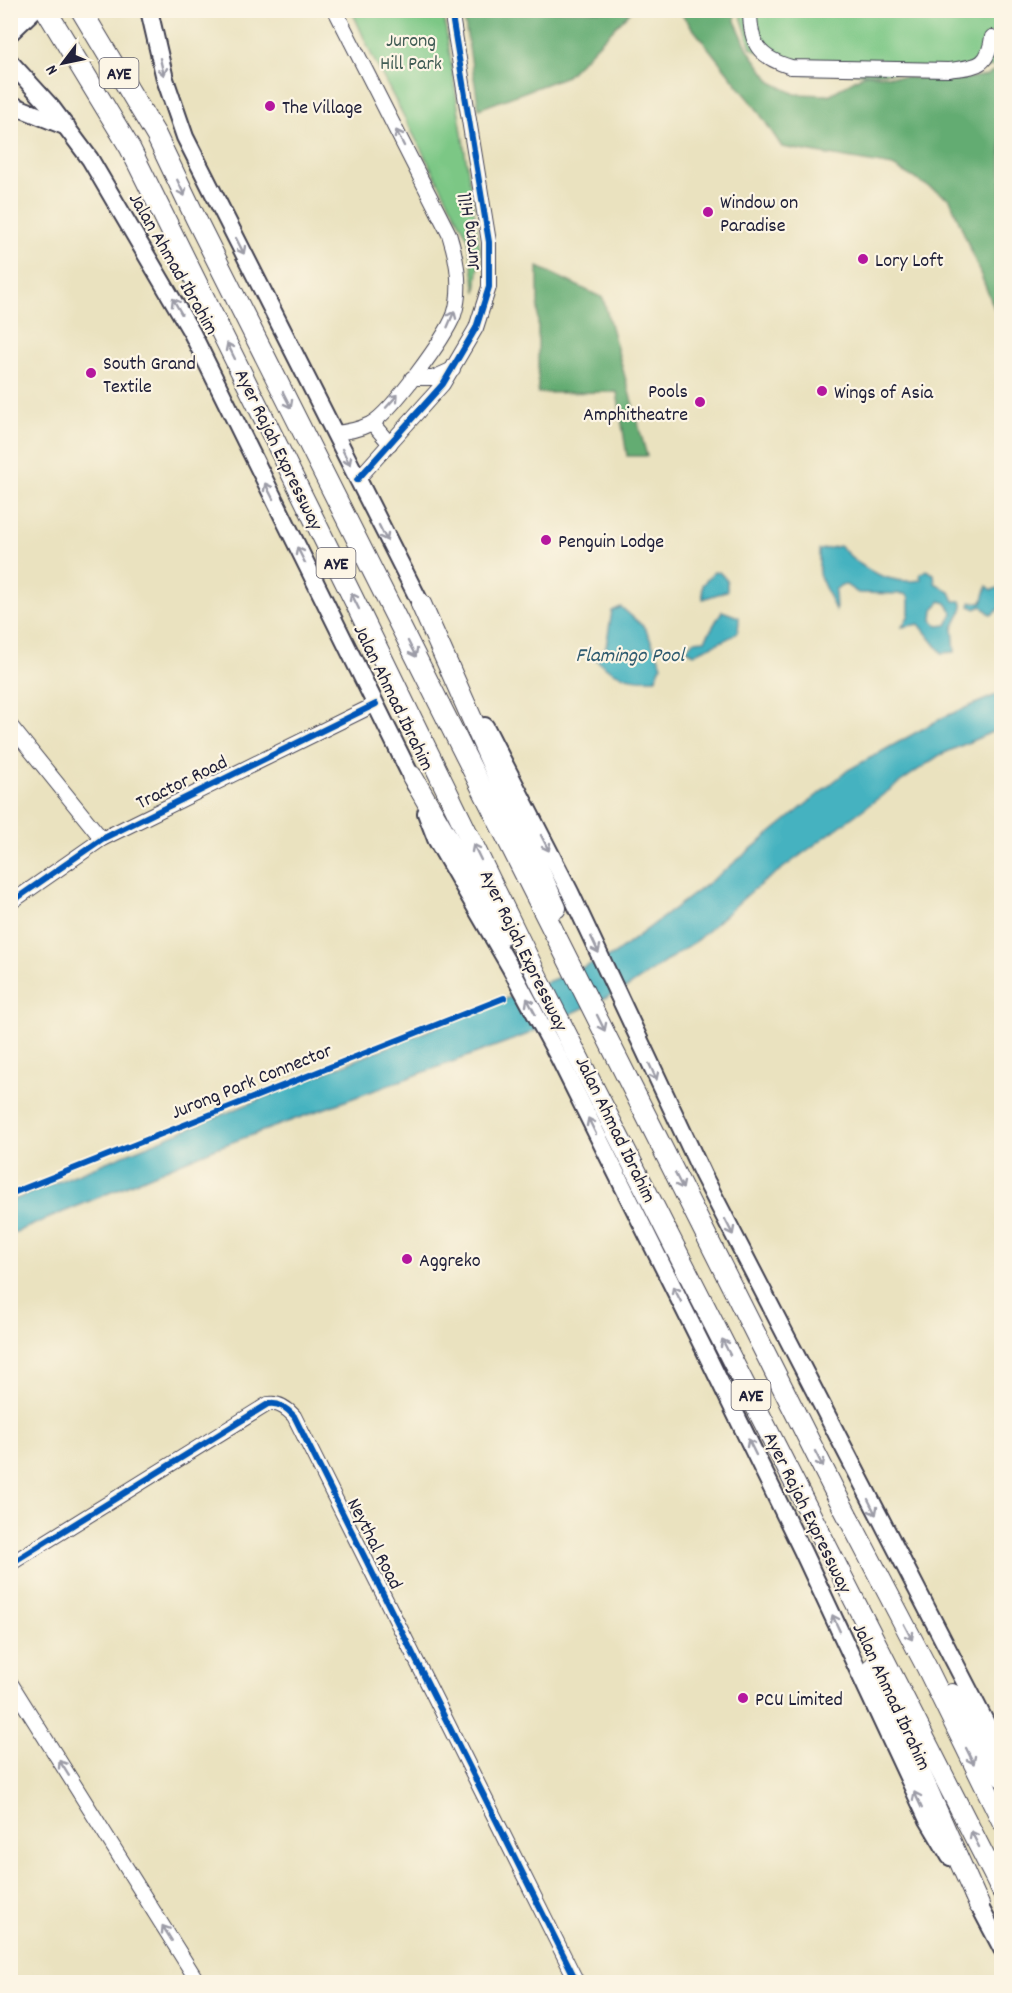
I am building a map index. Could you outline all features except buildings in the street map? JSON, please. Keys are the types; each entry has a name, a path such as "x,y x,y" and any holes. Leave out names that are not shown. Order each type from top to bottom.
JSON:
{"highway":[{"name":"Ayer Rajah Expressway","path":"46,10 130,148 539,980 1002,1892"},
{"name":"Ayer Rajah Expressway","path":"81,10 156,135 232,293 566,952 834,1490 926,1666 1002,1821"},
{"path":"421,604 555,902 566,952"},
{"path":"412,776 521,965 539,980"},
{"path":"846,1587 870,1659 979,1905"},
{"path":"926,1666 945,1681 1002,1777"}],"main road":[{"path":"10,33 34,10"},
{"path":"149,10 165,79 185,137 357,480 570,892 673,1115 761,1291 1002,1754"},
{"name":"Jalan Ahmad Ibrahim","path":"10,62 68,127 140,241 192,333 412,776 436,839 510,967 559,1058 802,1550 928,1820 979,1905 1002,1949"},
{"path":"10,104 68,127"}],"street":[{"path":"334,433 352,431 372,423 412,378 443,336 454,314 458,290 457,260 449,234 335,10"},
{"name":"Jurong Hill","path":"357,480 430,400 453,369 484,309 489,287 490,261 451,10"},
{"path":"750,10 750,33 757,48 774,62 791,67 949,70 984,62 990,54 992,37"},
{"path":"412,378 433,378 453,369"},
{"path":"412,378 430,400"},
{"path":"372,423 390,444"},
{"name":"Tractor Road","path":"10,903 102,839 376,704"},
{"path":"10,725 102,839"},
{"name":"Neythal Road","path":"10,1564 268,1404 274,1403 288,1410 294,1416 577,1983"},
{"path":"10,1682 198,1983"}],"green space":[{"path":"463,10 631,11 567,76 479,109"},
{"path":"739,10 1001,11 1001,59 996,65 977,71 806,74 751,48"},
{"name":"Jurong Hill Park","path":"352,11 443,11 480,249 476,292 468,238 372,56"},
{"path":"679,11 735,11 735,21 749,51 771,82 795,94 829,95 865,74 952,81 987,75 1001,66 1001,325 950,199 893,166 782,147 756,108"},
{"path":"538,267 603,298 647,456 627,456 617,392 538,393"}],"water":[{"path":"840,546 867,569 887,578 921,580 920,574 926,570 934,574 935,583 950,592 954,601 961,601 963,608 953,628 955,652 942,653 919,624 902,627 909,615 909,597 905,594 858,593 846,585 841,585 835,590 836,612 819,574 819,550","holes":["941,601 946,603 953,613 947,625 938,626 932,620 933,609"]},
{"path":"714,572 719,572 727,580 727,591 703,599 702,585"},
{"path":"987,586 992,590 1001,587 1001,608 991,615 982,606 975,609 970,606 971,602 982,603"},
{"name":"Flamingo Pool","path":"621,607 645,628 662,665 655,679 622,676 594,658 606,647 612,611"},
{"path":"722,611 739,617 737,632 694,654 686,649 694,641 705,640"},
{"path":"1001,693 1001,728 940,755 899,783 753,890 696,941 628,987 526,1035 216,1148 11,1234 11,1201 613,955 724,871 848,770 944,717"}],"cycle path":[{"path":"357,480 443,384 476,328 489,287 489,242 451,10"},
{"path":"10,903 102,839 376,704"},
{"name":"Jurong Park Connector","path":"10,1194 504,998"},
{"path":"10,1564 268,1404 286,1408 294,1416 577,1982"}],"place":[{"name":"The Village","path":"270,106"},
{"name":"Window on Paradise","path":"708,212"},
{"name":"Lory Loft","path":"863,259"},
{"name":"South Grand Textile","path":"91,373"},
{"name":"Wings of Asia","path":"822,391"},
{"name":"Pools Amphitheatre","path":"700,402"},
{"name":"Penguin Lodge","path":"546,540"},
{"name":"Aggreko","path":"407,1259"},
{"name":"PCU Limited","path":"743,1698"}]}
